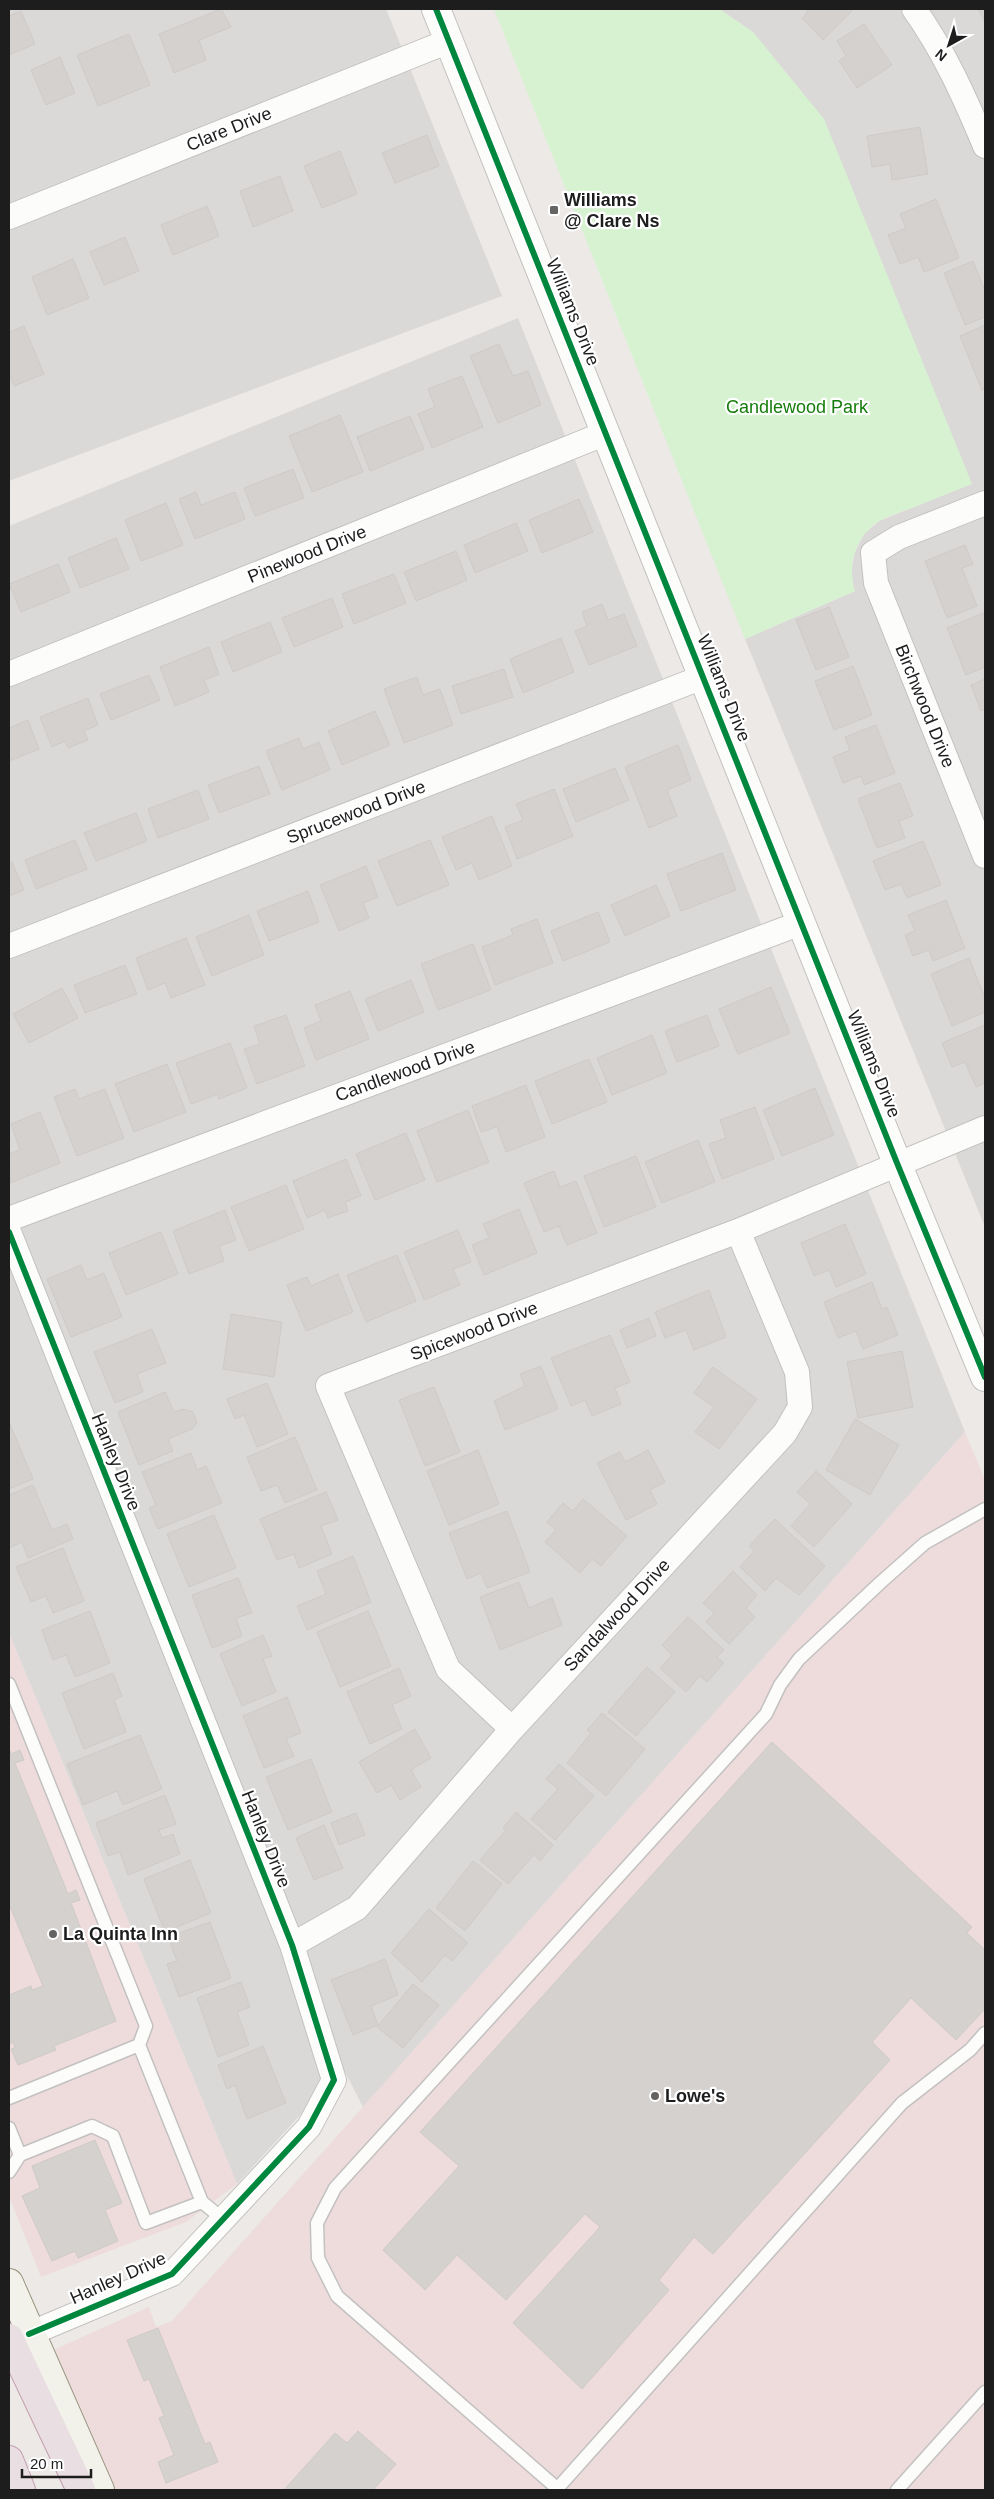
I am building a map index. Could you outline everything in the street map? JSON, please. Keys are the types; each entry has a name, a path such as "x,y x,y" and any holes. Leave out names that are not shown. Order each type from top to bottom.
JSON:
{"highway":[{"path":"19,2336 81,2490"},
{"path":"9,2460 21,2490"}],"main road":[{"path":"9,2282 19,2336 100,2490"}],"street":[{"name":"Williams Drive","path":"436,9 897,1163 985,1377"},
{"path":"914,9 931,33 958,84 985,146"},
{"name":"Clare Drive","path":"9,217 449,41"},
{"name":"Pinewood Drive","path":"9,674 606,433"},
{"name":"Birchwood Drive","path":"985,502 899,537 874,553 876,582 985,856"},
{"name":"Sprucewood Drive","path":"9,946 703,677"},
{"name":"Candlewood Drive","path":"9,1219 801,923"},
{"name":"Spicewood Drive","path":"512,1729 448,1669 328,1386 738,1231 897,1163 985,1128"},
{"name":"Sandalwood Drive","path":"292,1945 357,1908 512,1729 785,1433 800,1407 797,1372 738,1231"},
{"name":"Hanley Drive","path":"9,1232 292,1945 334,2080 310,2127 172,2274 19,2336"}],"lane":[{"path":"985,1509 924,1544 799,1659 780,1685 766,1714 335,2188 317,2223 318,2258 337,2296 558,2490 902,2102 970,2050 985,2033"},
{"path":"9,1684 146,2026 139,2045 202,2202 223,2220"},
{"path":"9,2098 139,2045"},
{"path":"9,2172 20,2155 92,2126 113,2136 146,2223 202,2202"},
{"path":"9,2128 20,2155"},
{"path":"897,2490 985,2392"}],"shaded area":[{"path":"9,9 386,9 502,296 9,481"},
{"path":"719,9 985,9 985,1227 745,639 855,591 851,579 852,566 855,552 864,534 879,521 971,484 753,32"},
{"path":"518,318 965,1432 363,2107 343,2068 237,2184 9,1633 9,526"},
{"path":"965,1432 985,1480 985,2490 112,2490 51,2351 149,2307 156,2327 172,2321"},
{"path":"9,1633 237,2184 186,2222 41,2277 9,2196"}],"green space":[{"name":"Candlewood Park","path":"494,9 719,9 753,32 824,119 972,484 888,517 871,527 864,535 855,552 852,572 855,591 745,639"}],"building":[{"path":"221,9 231,27 199,40 206,60 174,73 159,34"},
{"path":"805,9 850,9 852,11 823,40 802,18 808,12"},
{"path":"978,9 985,9 985,22"},
{"path":"21,11 35,44 9,55 9,16"},
{"path":"864,24 892,65 857,88 839,61 846,56 837,41"},
{"path":"129,34 150,85 98,106 77,55"},
{"path":"60,57 75,93 46,105 31,70"},
{"path":"920,127 928,174 892,180 890,164 872,167 867,136"},
{"path":"427,135 439,166 395,183 382,153"},
{"path":"340,151 357,194 322,208 304,166"},
{"path":"280,176 293,211 253,227 240,191"},
{"path":"936,199 959,258 924,272 918,257 900,264 888,235 906,228 900,214"},
{"path":"207,206 219,236 173,255 161,225"},
{"path":"125,237 139,271 104,285 90,252"},
{"path":"73,259 89,298 47,315 32,277"},
{"path":"973,261 985,291 985,317 965,325 944,273"},
{"path":"985,325 985,389 982,390 960,336"},
{"path":"24,326 44,374 14,386 9,374 9,332"},
{"path":"499,344 513,376 528,371 541,405 498,423 470,356"},
{"path":"462,376 483,427 432,448 418,414 435,407 428,389"},
{"path":"340,415 363,472 312,492 289,436"},
{"path":"410,416 424,449 370,471 357,437"},
{"path":"293,469 304,498 255,516 244,488"},
{"path":"196,492 201,505 235,492 245,519 195,539 179,499"},
{"path":"579,499 593,532 542,553 529,520"},
{"path":"166,503 183,545 141,561 125,520"},
{"path":"516,523 528,551 475,573 464,545"},
{"path":"116,538 129,569 80,588 68,558"},
{"path":"965,545 973,564 962,568 977,606 947,618 925,561"},
{"path":"456,551 467,580 416,601 404,572"},
{"path":"58,564 70,592 21,612 9,584"},
{"path":"394,574 406,603 354,624 342,594"},
{"path":"332,598 343,627 294,647 282,618"},
{"path":"602,604 608,620 624,614 637,646 589,665 575,631 587,626 582,612"},
{"path":"829,607 849,657 816,670 796,620"},
{"path":"983,613 985,620 985,667 966,675 947,628"},
{"path":"270,622 282,652 233,672 221,642"},
{"path":"561,638 574,672 523,693 510,659"},
{"path":"209,647 219,674 204,680 209,692 175,706 160,667"},
{"path":"853,666 872,715 834,730 815,681"},
{"path":"504,669 513,697 461,714 452,686"},
{"path":"149,675 160,700 111,720 100,694"},
{"path":"417,677 423,695 440,689 453,725 404,743 384,689"},
{"path":"985,679 985,709 981,711 971,685"},
{"path":"88,698 98,725 84,731 88,740 68,748 65,741 52,747 40,717"},
{"path":"375,711 390,745 342,765 328,731"},
{"path":"28,720 39,749 9,761 9,728"},
{"path":"876,725 895,773 864,785 861,776 843,783 833,757 850,750 845,737"},
{"path":"299,738 303,749 319,742 330,770 282,790 266,751"},
{"path":"678,745 691,780 667,790 677,816 649,828 625,767"},
{"path":"259,766 270,794 219,813 208,785"},
{"path":"615,768 629,800 576,822 563,789"},
{"path":"900,783 913,816 899,821 905,838 877,848 858,799"},
{"path":"554,789 573,836 517,859 505,827 523,820 516,804"},
{"path":"198,790 209,819 158,838 148,809"},
{"path":"136,813 147,841 96,861 84,833"},
{"path":"492,816 512,866 479,880 472,863 456,870 442,837"},
{"path":"75,840 87,869 36,889 25,860"},
{"path":"430,840 449,885 397,906 378,861"},
{"path":"923,841 941,885 907,898 901,884 885,890 873,861"},
{"path":"722,853 736,890 681,911 667,874"},
{"path":"12,862 24,890 9,896 9,863"},
{"path":"366,866 378,897 363,903 369,918 339,931 320,885"},
{"path":"656,885 670,916 625,936 611,905"},
{"path":"308,891 319,922 269,941 257,911"},
{"path":"946,900 965,948 933,961 929,950 913,956 905,935 915,931 908,915"},
{"path":"598,912 610,942 563,961 551,931"},
{"path":"249,915 264,955 212,976 196,937"},
{"path":"537,919 553,963 495,985 482,947 513,935 511,929"},
{"path":"186,938 205,985 171,998 165,983 148,990 136,958"},
{"path":"473,944 491,990 438,1010 421,964"},
{"path":"969,958 985,998 985,1012 952,1026 931,974"},
{"path":"125,965 137,994 85,1013 74,985"},
{"path":"411,980 424,1012 378,1031 365,999"},
{"path":"771,987 790,1033 738,1054 719,1009"},
{"path":"62,988 78,1018 29,1043 13,1014"},
{"path":"350,991 369,1039 316,1060 304,1028 321,1021 315,1005"},
{"path":"286,1015 305,1066 257,1084 244,1049 260,1044 254,1026"},
{"path":"707,1015 719,1046 677,1062 665,1031"},
{"path":"985,1025 985,1083 976,1087 965,1062 952,1067 942,1043"},
{"path":"652,1035 667,1073 612,1095 597,1058"},
{"path":"230,1043 247,1088 219,1099 218,1094 191,1104 176,1063"},
{"path":"589,1059 607,1102 552,1124 535,1081"},
{"path":"167,1064 186,1112 134,1132 115,1084"},
{"path":"526,1085 545,1137 506,1152 497,1127 481,1132 472,1106"},
{"path":"815,1088 834,1135 782,1156 763,1110"},
{"path":"75,1089 79,1099 105,1089 124,1138 77,1156 54,1097"},
{"path":"755,1107 774,1159 722,1179 709,1144 726,1138 720,1120"},
{"path":"468,1110 489,1162 437,1182 417,1131"},
{"path":"40,1112 60,1163 10,1183 9,1154 20,1150 11,1124"},
{"path":"406,1133 425,1180 375,1200 356,1154"},
{"path":"698,1140 715,1182 662,1203 645,1162"},
{"path":"636,1156 656,1207 604,1227 584,1176"},
{"path":"346,1159 361,1196 345,1202 348,1211 328,1218 325,1210 307,1218 293,1181"},
{"path":"554,1171 560,1187 576,1181 597,1233 567,1245 559,1226 544,1232 524,1183"},
{"path":"286,1185 304,1229 249,1251 231,1207"},
{"path":"519,1209 537,1253 484,1275 472,1245 489,1238 483,1224"},
{"path":"225,1210 236,1240 219,1246 224,1261 189,1274 173,1231"},
{"path":"845,1224 866,1274 836,1287 829,1270 814,1276 801,1243"},
{"path":"458,1230 471,1262 453,1269 460,1285 424,1300 404,1252"},
{"path":"161,1232 178,1274 126,1295 109,1253"},
{"path":"397,1255 416,1301 366,1322 347,1275"},
{"path":"81,1265 87,1280 104,1273 122,1317 71,1337 47,1279"},
{"path":"338,1274 353,1312 306,1331 287,1285 307,1277 311,1286"},
{"path":"872,1282 882,1309 887,1307 898,1335 863,1349 856,1331 838,1338 824,1302"},
{"path":"709,1290 726,1337 694,1350 686,1330 665,1338 655,1312"},
{"path":"231,1314 282,1322 274,1377 223,1369"},
{"path":"649,1318 656,1336 627,1348 620,1330"},
{"path":"152,1329 166,1363 137,1374 143,1392 115,1403 94,1352"},
{"path":"610,1335 630,1382 615,1388 621,1404 592,1416 585,1400 571,1406 551,1358"},
{"path":"902,1351 913,1407 858,1418 847,1362"},
{"path":"541,1366 558,1409 505,1430 494,1401 525,1386 520,1374"},
{"path":"713,1367 757,1399 719,1449 695,1432 714,1407 694,1393"},
{"path":"267,1383 288,1434 257,1447 244,1415 235,1419 227,1399"},
{"path":"434,1387 460,1452 425,1466 399,1400"},
{"path":"165,1392 174,1412 183,1409 193,1412 197,1423 192,1429 168,1439 173,1451 139,1465 118,1412"},
{"path":"855,1419 899,1445 870,1495 826,1470"},
{"path":"9,1424 33,1479 9,1489"},
{"path":"295,1437 317,1490 285,1503 277,1485 261,1491 247,1457"},
{"path":"478,1450 499,1504 449,1525 427,1471"},
{"path":"648,1450 665,1482 650,1490 657,1504 626,1520 597,1463 620,1452 625,1462"},
{"path":"191,1453 197,1470 206,1466 222,1503 158,1529 149,1508 156,1505 142,1472"},
{"path":"816,1471 852,1504 814,1547 791,1526 810,1504 797,1492"},
{"path":"33,1485 52,1530 67,1524 73,1539 28,1558 22,1542 9,1548 9,1495"},
{"path":"326,1492 338,1520 321,1526 332,1554 299,1568 294,1554 277,1560 260,1519"},
{"path":"583,1499 627,1536 601,1566 592,1559 580,1573 545,1542 556,1530 547,1522 563,1503 573,1511"},
{"path":"507,1511 530,1572 487,1588 481,1573 467,1579 449,1533"},
{"path":"214,1515 236,1568 189,1587 167,1534"},
{"path":"775,1519 825,1566 799,1595 776,1578 765,1591 740,1567 754,1551 749,1546"},
{"path":"63,1548 84,1601 53,1613 46,1596 31,1602 16,1567"},
{"path":"353,1556 371,1602 307,1630 297,1606 326,1594 317,1571"},
{"path":"733,1571 757,1595 746,1608 755,1617 729,1644 706,1622 714,1613 703,1603"},
{"path":"238,1578 252,1613 236,1618 242,1636 212,1648 192,1595"},
{"path":"519,1582 529,1608 552,1598 562,1625 500,1650 480,1597"},
{"path":"90,1611 110,1663 75,1677 66,1655 53,1660 42,1630"},
{"path":"368,1611 391,1666 340,1687 317,1632"},
{"path":"688,1617 724,1650 717,1657 724,1663 707,1682 700,1676 686,1692 660,1668 672,1655 662,1645"},
{"path":"263,1635 272,1656 263,1659 276,1692 242,1706 220,1654"},
{"path":"647,1667 675,1692 636,1736 608,1712"},
{"path":"399,1668 411,1696 392,1705 402,1729 370,1744 347,1692"},
{"path":"113,1673 122,1696 114,1700 126,1732 84,1749 62,1693"},
{"path":"287,1697 301,1733 286,1739 294,1756 264,1768 243,1716"},
{"path":"602,1713 645,1749 606,1796 567,1763 591,1733 587,1730"},
{"path":"415,1729 431,1758 411,1770 421,1787 400,1800 391,1785 377,1793 359,1762"},
{"path":"140,1735 162,1789 123,1805 117,1791 83,1805 67,1764"},
{"name":"Lowe's","path":"772,1742 972,1927 967,1933 985,1950 985,2009 956,2040 911,1998 872,2042 890,2060 713,2254 694,2237 659,2280 669,2290 582,2389 513,2323 600,2227 585,2214 506,2300 457,2255 425,2290 383,2250 459,2166 420,2132"},
{"name":"La Quinta Inn","path":"9,1748 11,1754 20,1750 24,1760 15,1763 68,1894 76,1890 80,1900 71,1903 116,2021 54,2046 56,2050 18,2065 11,2049 15,2048 13,2042 9,2044 9,1995 31,1986 32,1990 43,1986 9,1904"},
{"path":"311,1759 332,1812 288,1830 266,1777"},
{"path":"559,1764 594,1796 555,1840 531,1819 558,1789 546,1779"},
{"path":"165,1795 176,1824 159,1830 162,1838 173,1834 180,1854 128,1875 120,1852 108,1856 96,1823"},
{"path":"516,1812 553,1845 540,1861 534,1855 508,1884 480,1860 506,1830 503,1828"},
{"path":"356,1813 365,1835 339,1845 331,1823"},
{"path":"324,1825 343,1868 314,1880 296,1838"},
{"path":"190,1860 211,1913 165,1932 144,1879"},
{"path":"473,1861 502,1884 465,1931 436,1908"},
{"path":"429,1909 468,1943 452,1961 445,1955 422,1982 391,1953"},
{"path":"210,1922 231,1978 179,1997 167,1964 177,1961 168,1937"},
{"path":"385,1959 398,1995 371,2006 378,2025 353,2035 331,1980"},
{"path":"241,1982 250,2007 237,2012 249,2045 218,2057 197,1998"},
{"path":"413,1984 439,2005 403,2048 377,2027"},
{"path":"263,2046 286,2103 247,2119 235,2085 227,2089 218,2065"},
{"path":"95,2140 122,2203 105,2210 118,2241 78,2258 75,2251 52,2261 22,2196 40,2188 32,2166"},
{"path":"158,2328 205,2444 210,2442 218,2462 166,2483 158,2462 174,2455 159,2418 164,2416 149,2379 144,2381 127,2340"},
{"path":"358,2431 396,2464 375,2490 284,2490 335,2433 347,2443"}],"cycle path":[{"path":"436,9 897,1163 985,1377"},
{"path":"9,1232 292,1945 334,2080 309,2127 172,2274 29,2334"}],"place":[{"name":"Williams @ Clare Ns","path":"554,210"},
{"name":"La Quinta Inn","path":"53,1934"},
{"name":"Lowe's","path":"655,2096"}]}
